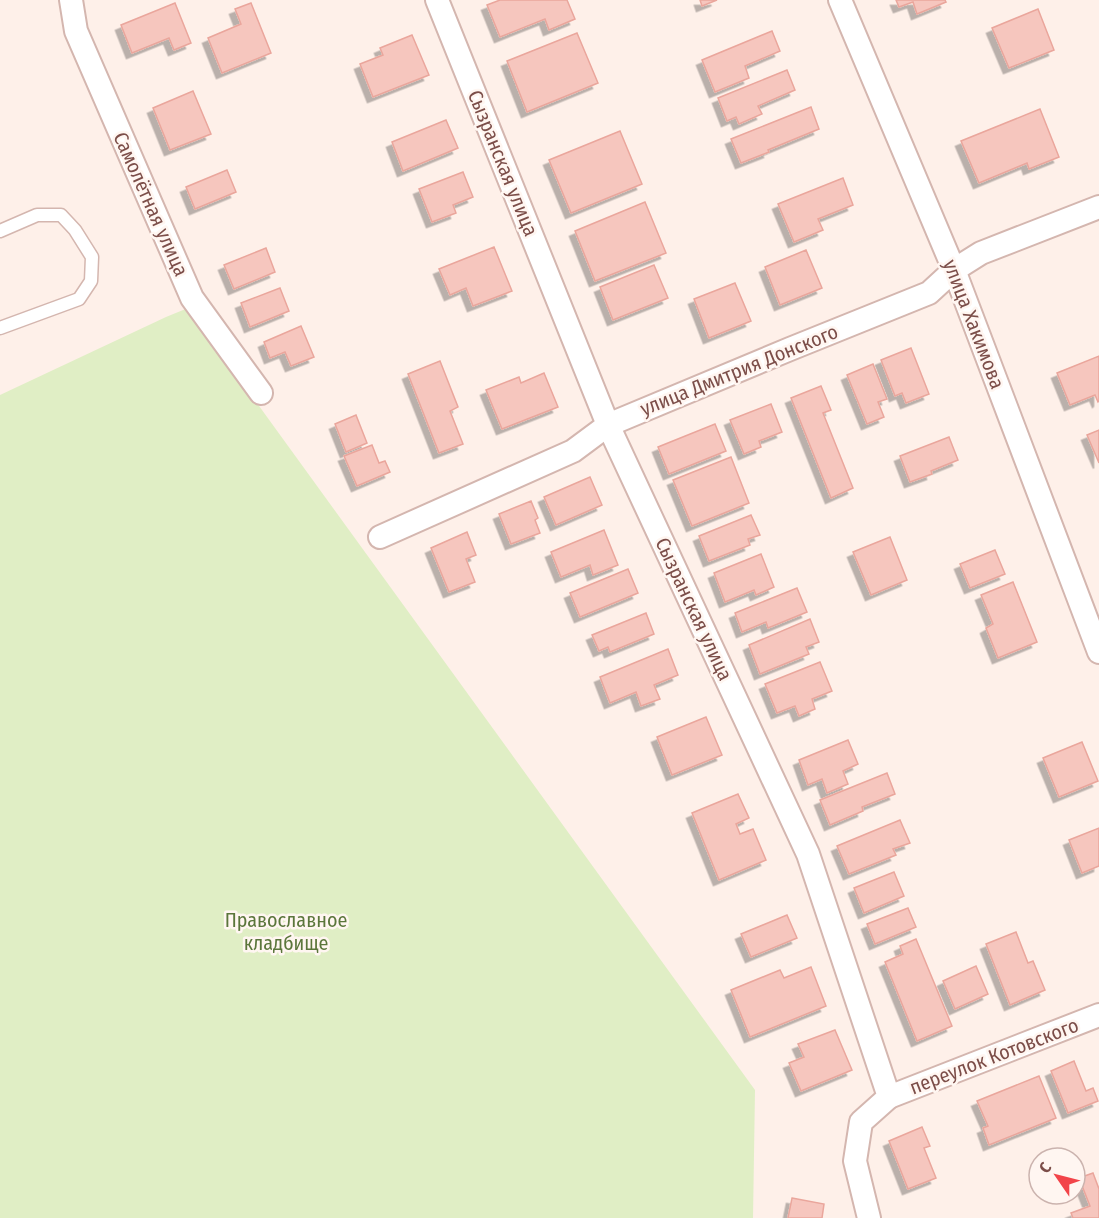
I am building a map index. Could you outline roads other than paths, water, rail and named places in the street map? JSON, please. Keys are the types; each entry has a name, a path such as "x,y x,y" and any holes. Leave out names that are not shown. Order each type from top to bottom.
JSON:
{"street":[{"name":"Самолётная улица","path":"71,0 76,31 192,298 261,393"},
{"name":"Сызранская улица","path":"437,0 608,425 807,854 889,1097"},
{"name":"улица Хакимова","path":"840,0 954,270 1099,652"},
{"name":"улица Дмитрия Донского","path":"380,537 573,451 608,425 928,294 954,270 981,253 1099,207"},
{"name":"переулок Котовского","path":"889,1097 1099,1015"},
{"path":"869,1218 855,1161 861,1122 889,1097"}],"lane":[{"path":"0,231 37,215 61,215 75,230 92,257 91,281 79,299 0,328"}],"park label":[{"name":"Православное кладбище","path":"286,932"}]}
